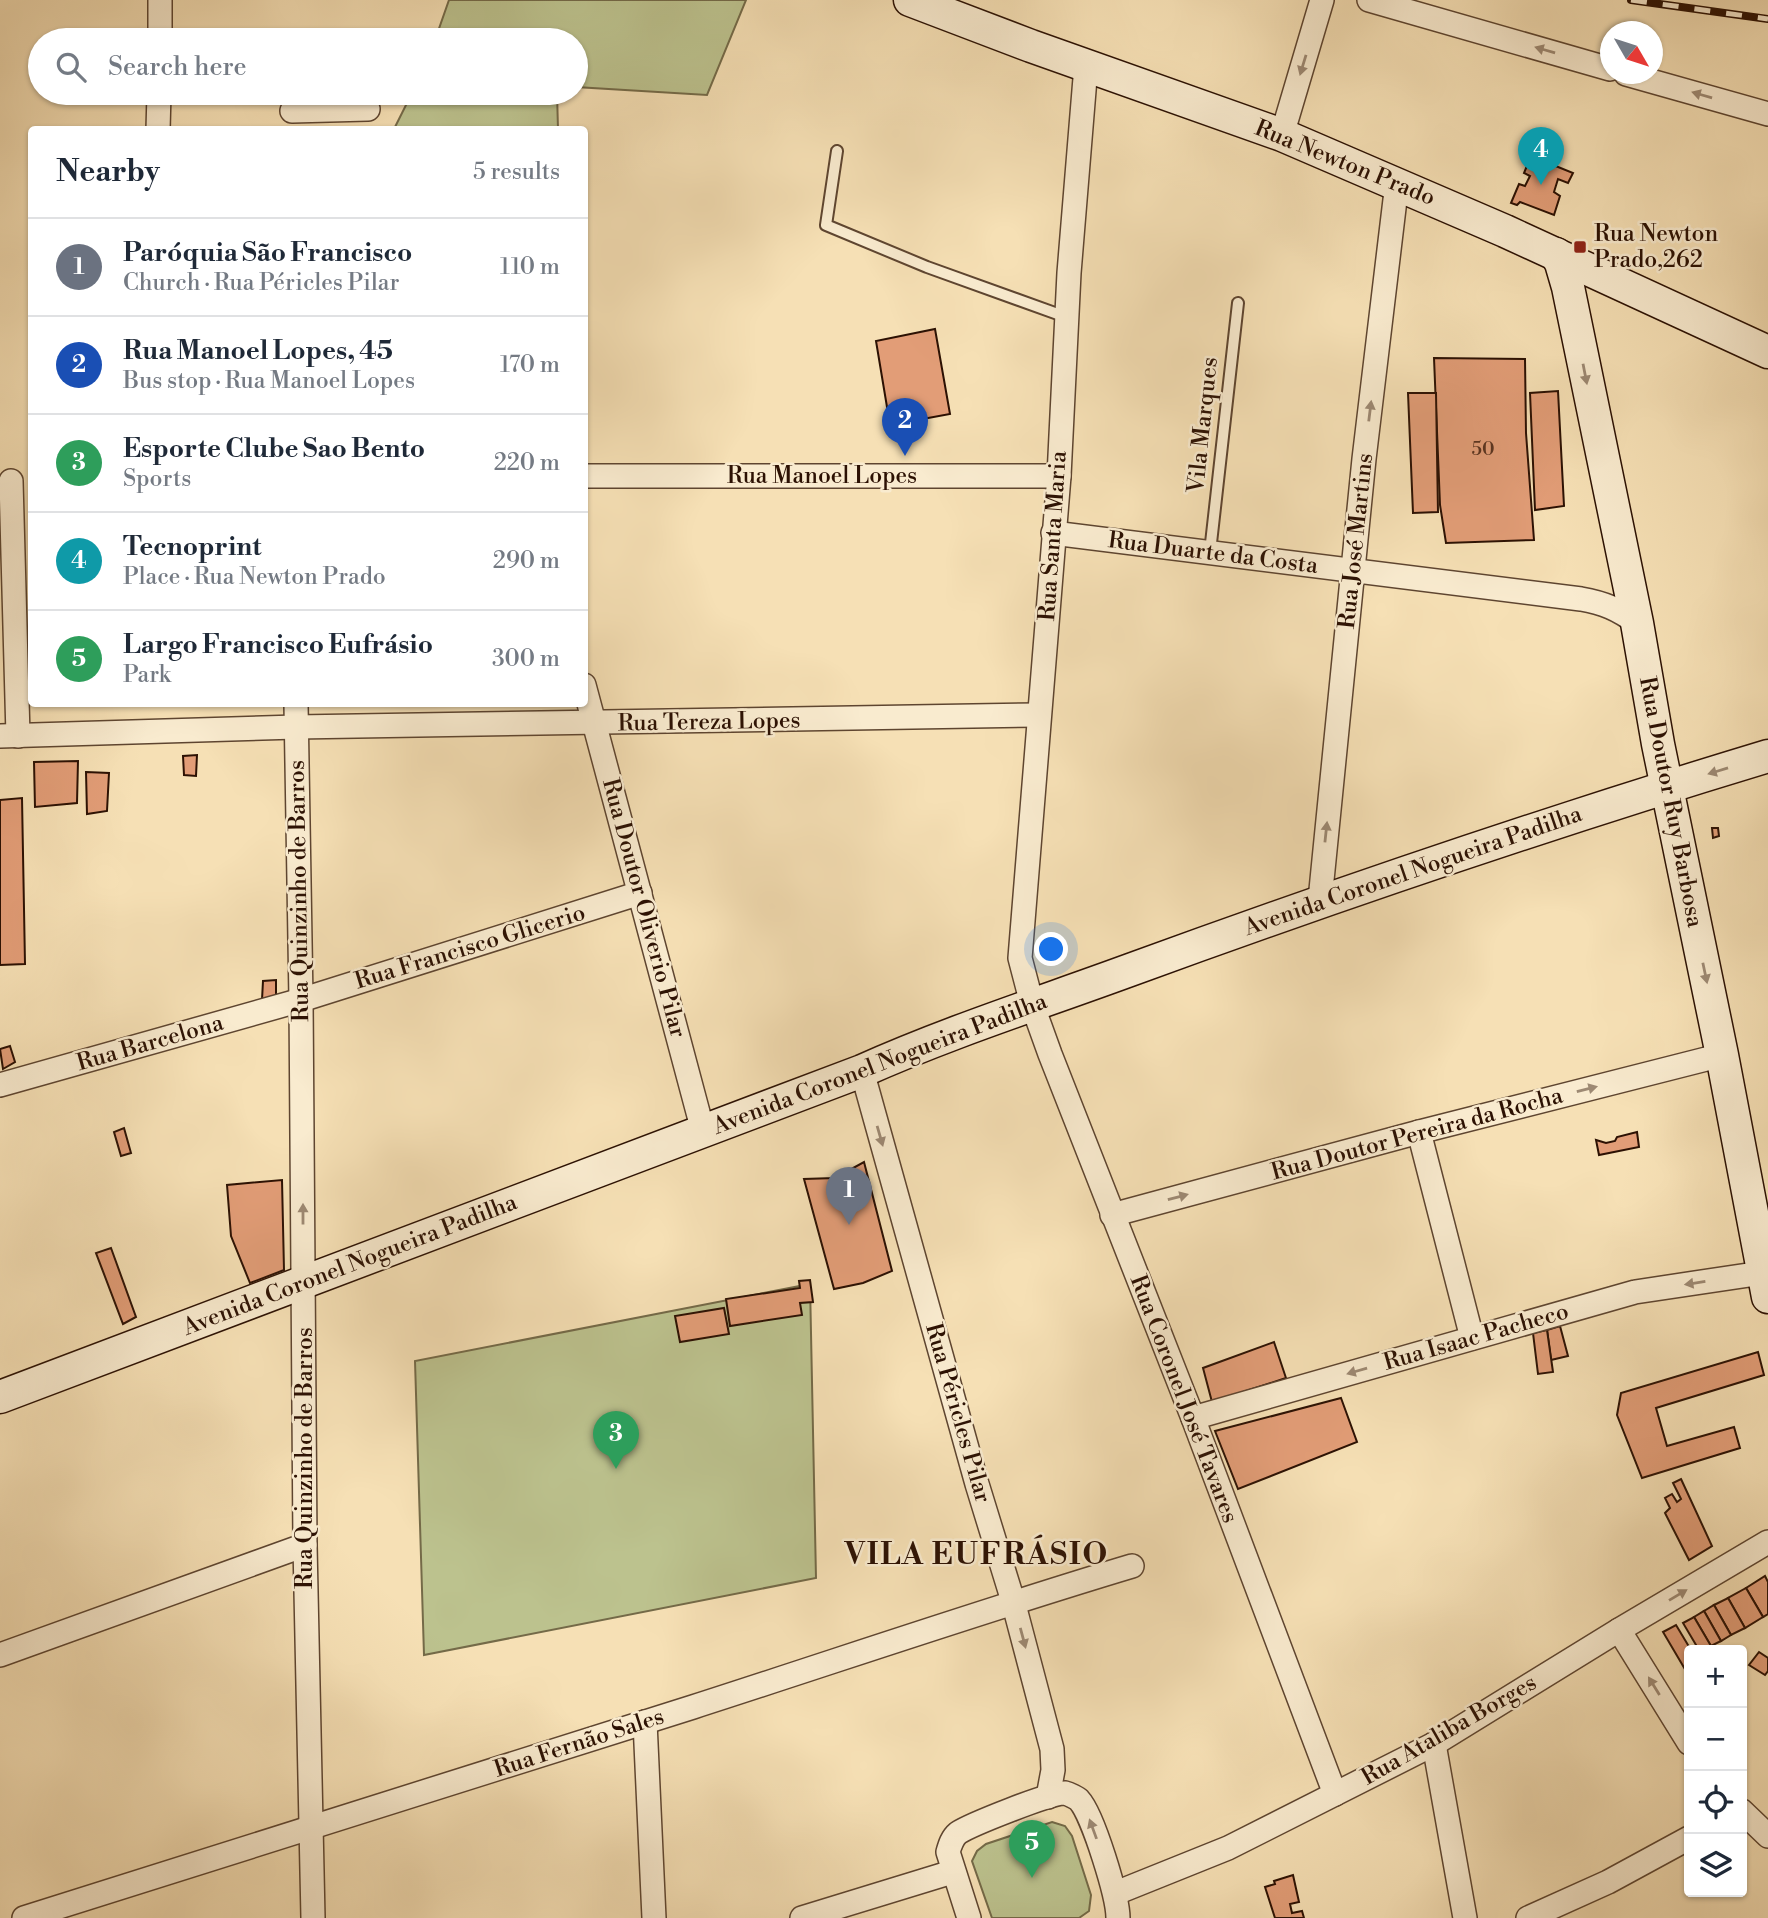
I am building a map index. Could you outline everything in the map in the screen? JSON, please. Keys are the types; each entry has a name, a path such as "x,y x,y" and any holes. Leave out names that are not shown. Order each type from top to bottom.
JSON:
{"main road":[{"name":"Rua Newton Prado","path":"911,0 1086,66 1282,135 1397,183 1768,352"},
{"name":"Rua Doutor Ruy Barbosa","path":"1556,254 1564,271 1637,623 1766,1280"},
{"path":"1571,307 1580,287 1593,278 1605,278"},
{"name":"Avenida Coronel Nogueira Padilha","path":"0,1397 862,1071 986,1020 1320,900 1768,755"}],"street":[{"path":"160,0 160,28"},
{"path":"1282,135 1322,0"},
{"path":"1369,0 1600,66"},
{"name":"Rua Santa Maria","path":"1032,1004 1020,958 1059,476 1066,317 1086,66"},
{"path":"1662,84 1768,114"},
{"path":"158,126 159,105"},
{"path":"292,111 368,109"},
{"name":"Rua José Martins","path":"1320,900 1353,570 1397,183"},
{"name":"Rua Manoel Lopes","path":"588,476 1059,476"},
{"path":"9,736 14,481"},
{"name":"Rua Duarte da Costa","path":"1053,533 1581,599 1605,604 1637,623"},
{"path":"1581,599 1593,596 1612,583 1619,572 1622,559"},
{"name":"Rua Doutor Oliverio Pilar","path":"588,699 703,1131"},
{"name":"Rua Quinzinho de Barros","path":"296,707 305,1545 313,1918"},
{"name":"Rua Tereza Lopes","path":"9,736 296,727 1039,715"},
{"name":"Rua Francisco Glicerio","path":"301,1000 640,893"},
{"name":"Rua Barcelona","path":"0,1085 301,1000"},
{"name":"Rua Coronel José Tavares","path":"1032,1004 1335,1794"},
{"name":"Rua Doutor Pereira da Rocha","path":"1112,1215 1419,1132 1722,1055"},
{"name":"Rua Péricles Pilar","path":"862,1071 977,1484 1013,1601 1052,1749 1053,1770 1048,1797"},
{"path":"1419,1132 1472,1338"},
{"name":"Rua Isaac Pacheco","path":"1193,1418 1635,1292 1766,1280"},
{"name":"Rua Ataliba Borges","path":"1116,1893 1228,1848 1434,1744 1619,1629 1768,1542"},
{"path":"0,1655 305,1545"},
{"name":"Rua Fernão Sales","path":"24,1918 895,1642 1013,1601 1132,1566"},
{"path":"1619,1629 1684,1735"},
{"path":"645,1722 654,1918"},
{"path":"1434,1744 1465,1918"},
{"path":"969,1918 952,1872 948,1852 955,1835 969,1827 1064,1793 1078,1799 1087,1812 1116,1893 1118,1918"},
{"path":"1747,1816 1768,1836"},
{"path":"1528,1918 1608,1882 1684,1841"},
{"path":"802,1918 952,1872"}],"lane":[{"path":"837,151 826,225 927,267 1066,317"},
{"name":"Vila Marques","path":"1210,552 1238,303"}],"green space":[{"path":"449,0 746,0 707,95 588,88 588,28 439,28"},
{"path":"406,105 557,105 558,126 396,126"},
{"path":"810,1284 816,1578 424,1655 415,1361"},
{"path":"1052,1822 1065,1826 1072,1836 1091,1895 1089,1911 1079,1918 992,1918 972,1861 977,1851 986,1844"}],"building":[{"path":"1531,156 1573,173 1568,183 1558,179 1554,192 1560,196 1554,215 1520,202 1517,205 1511,203 1519,184 1525,186 1530,176 1524,173"},
{"path":"935,329 950,414 890,425 876,341"},
{"path":"1434,358 1525,359 1526,433 1534,540 1446,543 1440,505"},
{"path":"1558,391 1564,506 1535,510 1530,393"},
{"path":"1408,393 1436,393 1438,512 1413,513"},
{"path":"197,755 196,776 184,775 183,756"},
{"path":"78,761 77,803 35,807 34,762"},
{"path":"86,772 109,773 107,811 87,814"},
{"path":"22,798 25,964 0,965 0,800"},
{"path":"1712,828 1718,828 1719,836 1713,838"},
{"path":"276,980 276,998 262,1000 263,981"},
{"path":"10,1046 15,1062 3,1069 0,1049"},
{"path":"124,1128 131,1153 121,1156 114,1132"},
{"path":"1637,1132 1639,1147 1599,1155 1596,1140 1606,1143"},
{"path":"864,1162 892,1271 863,1283 834,1289 804,1179 835,1178"},
{"path":"282,1180 284,1270 250,1283 231,1236 227,1185"},
{"path":"111,1248 136,1317 123,1324 96,1253"},
{"path":"810,1280 813,1302 800,1303 802,1315 730,1326 726,1299 800,1288 799,1281"},
{"path":"724,1308 729,1334 680,1342 675,1316"},
{"path":"1560,1326 1568,1356 1551,1360 1547,1330"},
{"path":"1547,1330 1553,1372 1538,1374 1533,1333"},
{"path":"1274,1342 1286,1378 1212,1402 1203,1368"},
{"path":"1758,1352 1764,1375 1656,1408 1667,1446 1734,1427 1740,1448 1642,1478 1617,1415 1621,1393"},
{"path":"1341,1398 1357,1442 1238,1489 1215,1431"},
{"path":"1681,1479 1712,1546 1689,1560 1665,1513 1670,1508 1665,1498 1672,1494 1677,1502 1681,1499 1673,1483"},
{"path":"1765,1576 1768,1582 1768,1614 1763,1617 1746,1588"},
{"path":"1746,1588 1763,1617 1745,1628 1728,1598"},
{"path":"1728,1598 1745,1628 1731,1635 1714,1605"},
{"path":"1714,1605 1731,1635 1721,1641 1704,1611"},
{"path":"1704,1611 1721,1641 1710,1645 1694,1617"},
{"path":"1694,1617 1710,1645 1696,1645 1683,1623"},
{"path":"1676,1625 1688,1645 1684,1645 1684,1668 1663,1632"},
{"path":"1759,1652 1768,1658 1768,1671 1765,1675 1749,1665"},
{"path":"1293,1875 1299,1902 1290,1904 1292,1913 1302,1911 1304,1918 1275,1918 1265,1887"}],"railway":[{"path":"1631,0 1768,19"}],"place":[{"name":"Tecnoprint","path":"1541,185"},
{"name":"Rua Newton Prado,262","path":"1580,247"},
{"name":"Rua Manoel Lopes, 45","path":"905,456"},
{"name":"Paróquia São Francisco","path":"849,1225"},
{"name":"Esporte Clube Sao Bento","path":"616,1469"},
{"name":"Largo Francisco Eufrásio","path":"1032,1878"}],"district":[{"name":"VILA EUFRÁSIO","path":"977,1555"}]}
